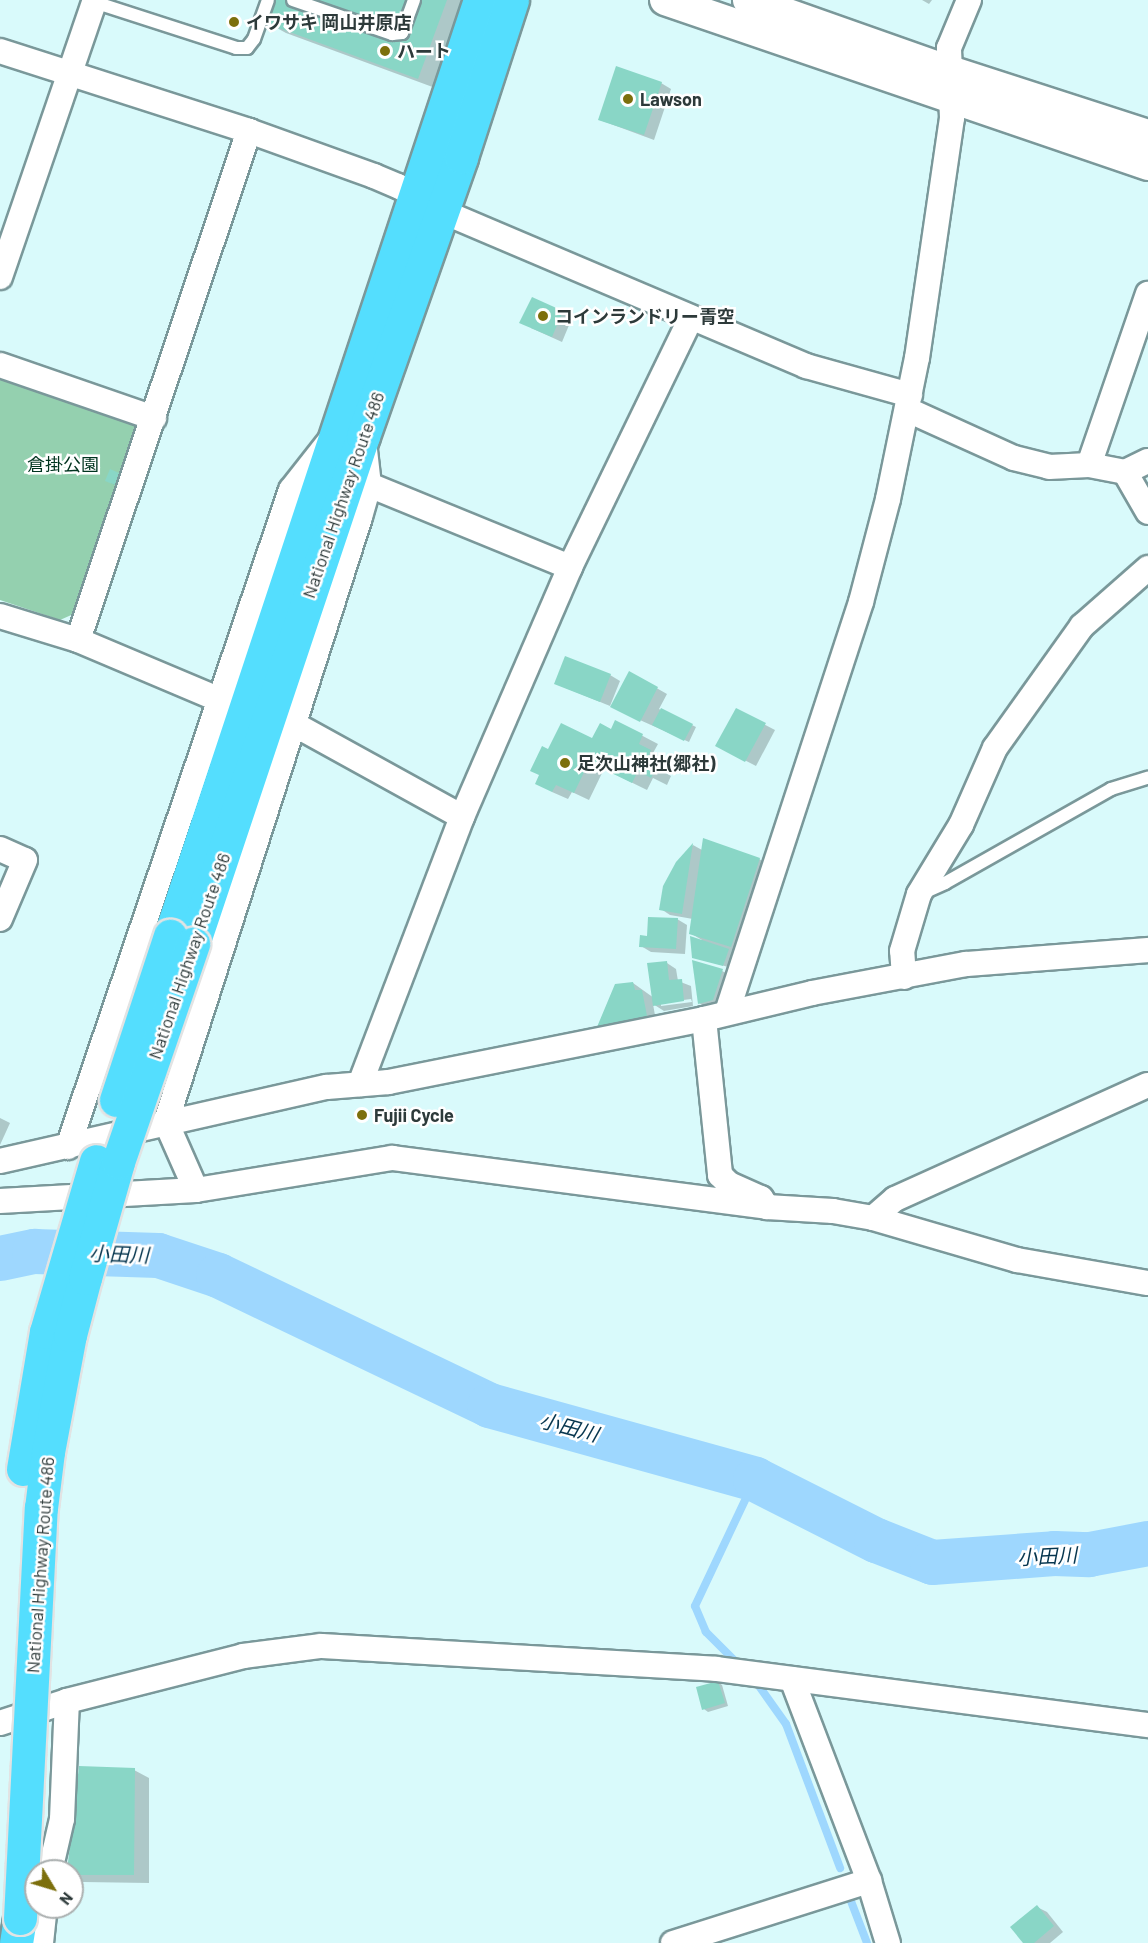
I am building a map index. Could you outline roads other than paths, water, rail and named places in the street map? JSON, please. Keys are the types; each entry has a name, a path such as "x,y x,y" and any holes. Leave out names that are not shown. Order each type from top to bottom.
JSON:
{"highway":[{"name":"National Highway Route 486","path":"0,1872 18,1508 36,1382 61,1272 181,940 428,203 480,0"},
{"name":"National Highway Route 486","path":"428,203 461,157 512,0"},
{"name":"National Highway Route 486","path":"27,1923 41,1508 48,1452 70,1335 181,940"}],"street":[{"path":"665,0 950,85 1148,135"},
{"path":"748,0 1148,165"},
{"path":"767,1207 760,1198 729,1184 720,1174 716,1015 861,602 888,499 909,403 952,118 949,48 969,0"},
{"path":"0,277 95,1"},
{"path":"0,51 249,131 374,176 428,203 691,318 806,366 909,403 1014,458 1049,466 1089,465 1125,472 1148,461"},
{"path":"78,640 249,131"},
{"path":"1089,465 1148,294"},
{"path":"360,1084 462,817 570,567 691,318"},
{"path":"0,365 154,417"},
{"path":"68,1147 291,490 350,433 369,485 166,1122 196,1190"},
{"path":"1125,472 1148,512"},
{"path":"369,485 570,567"},
{"path":"903,977 902,951 919,894 961,825 995,748 1082,626 1148,568"},
{"path":"0,615 78,640 220,700"},
{"path":"292,723 462,817"},
{"path":"0,849 25,860 0,919"},
{"path":"0,1161 68,1147 166,1122 327,1088 389,1082 812,993 966,964 1148,950"},
{"path":"873,1218 895,1199 1148,1085"},
{"path":"0,1201 196,1190 392,1158 767,1207 833,1211 873,1218 1017,1260 1148,1283"},
{"path":"0,1723 67,1701 243,1656 321,1646 716,1669 1148,1725"},
{"path":"787,1678 869,1881 888,1943"},
{"path":"53,1859 62,1819 67,1701"},
{"path":"673,1943 869,1881"},
{"path":"27,1923 41,1943"}],"lane":[{"path":"95,1 236,48 247,48 254,39 268,0"},
{"path":"293,0 392,34 402,33 414,0"},
{"path":"919,894 945,883 1111,789 1148,778"}],"waterway":[{"name":"小田川","path":"0,1258 34,1251 158,1255 218,1275 489,1405 755,1479 876,1540 932,1562 1054,1553 1089,1554 1148,1543"},
{"path":"739,1665 706,1632 695,1606 755,1479"},
{"path":"754,1679 786,1724 840,1868"},
{"path":"849,1896 867,1943"}],"place":[{"name":"イワサキ 岡山井原店","path":"234,22"},
{"name":"ハート","path":"385,51"},
{"name":"Lawson","path":"628,99"},
{"name":"コインランドリー青空","path":"543,316"},
{"name":"足次山神社(郷社)","path":"565,763"},
{"name":"Fujii Cycle","path":"362,1115"}],"park label":[{"name":"倉掛公園","path":"63,464"}]}
